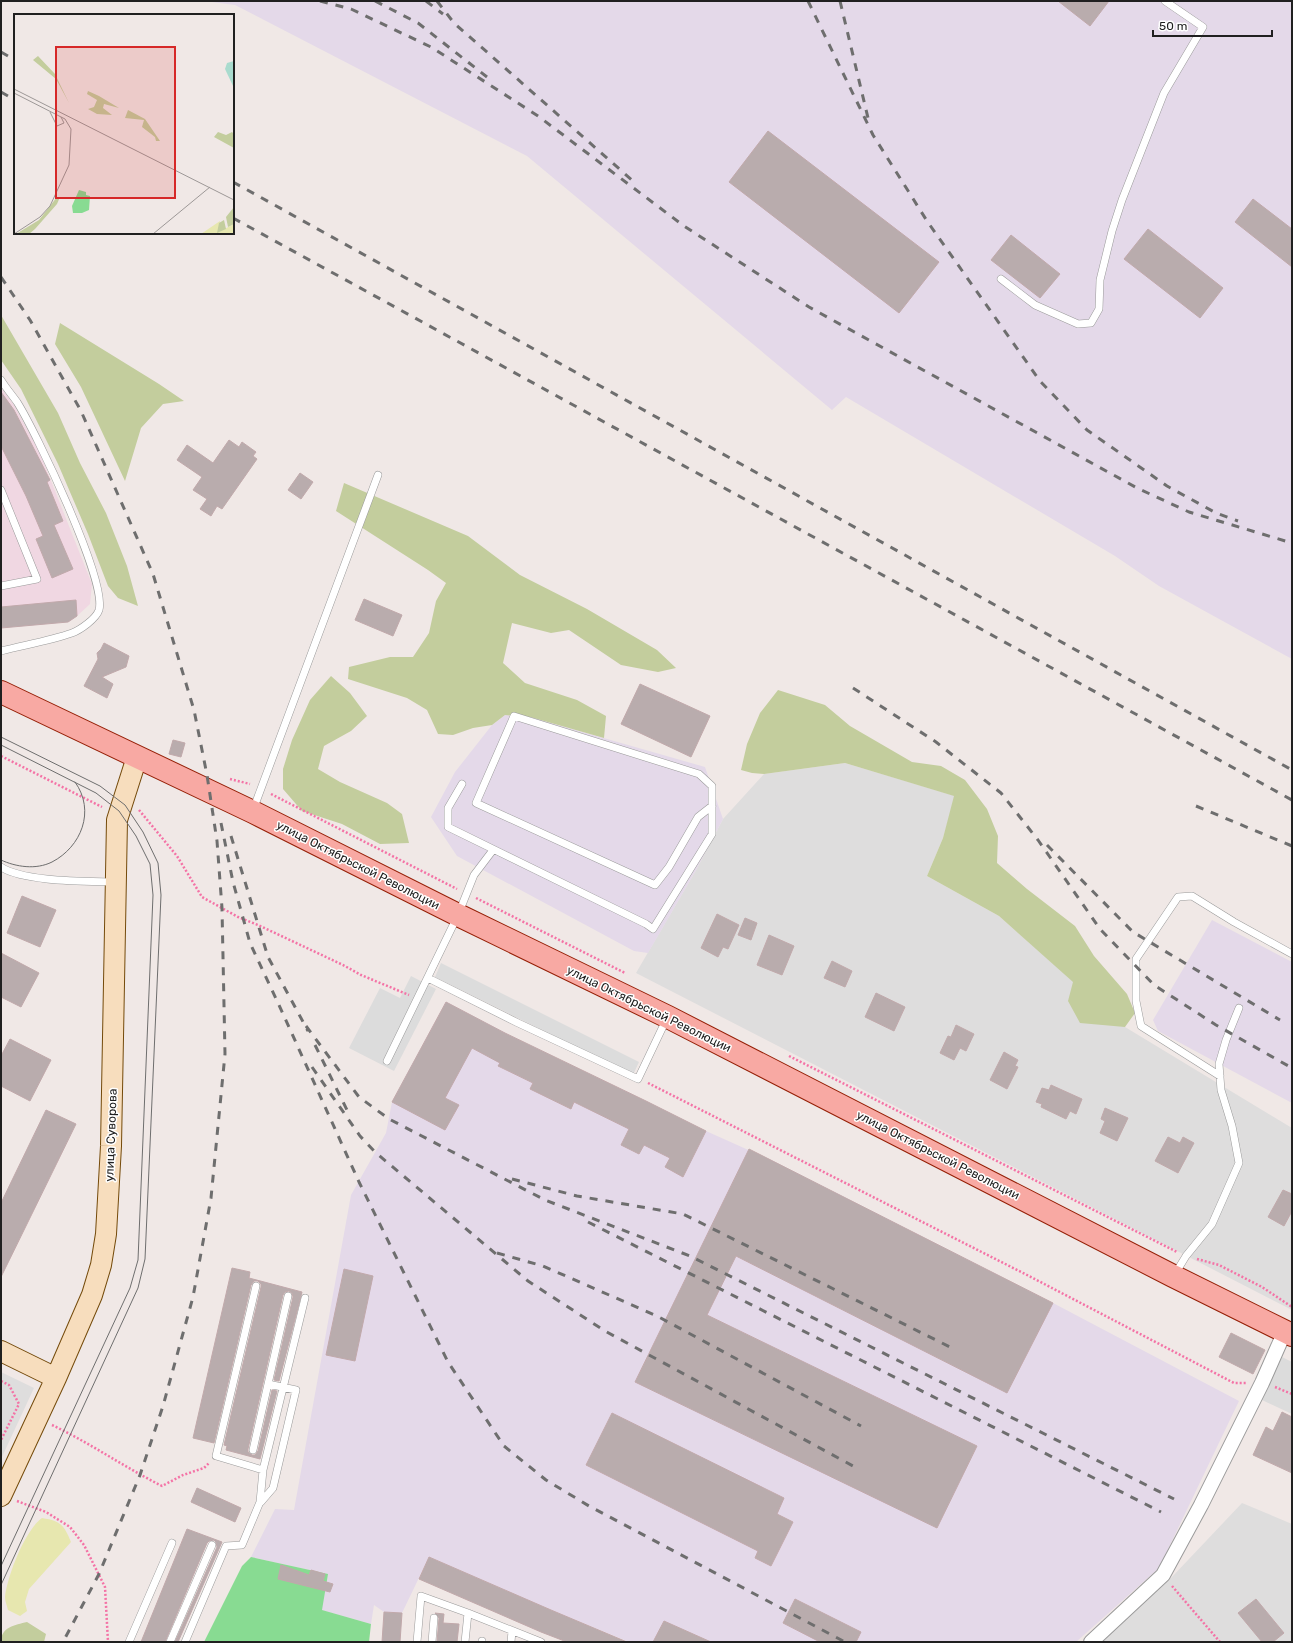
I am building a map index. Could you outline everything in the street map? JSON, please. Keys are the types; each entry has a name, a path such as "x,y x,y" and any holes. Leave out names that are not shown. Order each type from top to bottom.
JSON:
{"main road":[{"name":"улица Октябрьской Революции","path":"1,692 253,812 458,915 668,1017 1288,1333"}],"street":[{"name":"улица Суворова","path":"7,1498 92,1295 101,1265 106,1234 112,1106 117,820 137,757"},
{"path":"1091,1642 1163,1575 1201,1505 1288,1333"},
{"path":"1,1351 56,1378"}],"lane":[{"path":"1001,279 1035,305 1078,324 1091,323 1099,309 1100,280 1112,231 1122,200 1164,93 1203,27 1165,1"},
{"path":"1,380 17,402 45,457 88,555 98,593 98,610 89,623 73,633 1,651"},
{"path":"253,812 378,475"},
{"path":"1,490 37,579 1,586"},
{"path":"462,784 448,808 448,827 653,929 712,834 712,806 712,786 699,774 514,716 476,803 655,885 669,867 698,817 712,806"},
{"path":"387,1061 458,915 474,875 493,850"},
{"path":"1,867 5,870 28,877 115,882"},
{"path":"1220,1076 1141,1026 1136,1001 1136,959 1178,897 1192,896 1234,922 1292,954"},
{"path":"428,978 518,1023 638,1078 668,1017"},
{"path":"1174,1276 1186,1256 1212,1224 1240,1164 1232,1126 1221,1090 1219,1064 1226,1040 1239,1008"},
{"path":"256,1286 216,1456 263,1470"},
{"path":"253,1450 288,1296"},
{"path":"185,1642 226,1546 242,1545 260,1502 263,1470 305,1298"},
{"path":"260,1502 273,1488 296,1390 268,1384"},
{"path":"129,1642 172,1543"},
{"path":"170,1642 212,1545"},
{"path":"417,1642 421,1596 541,1642"},
{"path":"465,1642 468,1613"},
{"path":"432,1642 434,1618"},
{"path":"511,1642 512,1631"}],"path":[{"path":"1,756 106,808"},
{"path":"125,793 176,856 202,897 238,917 258,925 361,975 418,999"},
{"path":"638,1078 1029,1276 1234,1383 1262,1383 1292,1394"},
{"path":"1,1381 9,1385 19,1404 1,1440"},
{"path":"52,1424 94,1446 140,1475 162,1486 183,1475 204,1468 216,1456"},
{"path":"7,1498 46,1512 70,1527 84,1545 105,1587 108,1642"},
{"path":"1163,1575 1220,1642"}],"shaded area":[{"path":"204,1 1292,1 1292,659 1159,586 1115,556 846,397 832,410 527,156 235,5"},
{"path":"1,388 14,405 40,453 92,584 90,604 69,622 1,627"},
{"path":"505,715 530,717 705,767 723,819 695,872 648,953 634,951 457,856 431,817 455,772 492,725"},
{"path":"845,763 955,796 943,838 927,876 999,916 1125,1027 1292,1128 1292,1310 636,973 695,872 723,819 764,774"},
{"path":"1212,920 1292,962 1292,1103 1158,1031 1153,1020"},
{"path":"441,963 639,1062 633,1075 435,977"},
{"path":"411,976 436,989 394,1071 349,1048 380,988 400,998"},
{"path":"446,1002 513,1037 706,1131 771,1160 1053,1303 1239,1401 1159,1568 1076,1642 711,1642 664,1621 653,1642 629,1642 429,1557 402,1613 384,1612 374,1605 371,1624 321,1610 327,1574 251,1557 275,1509 294,1510 351,1195 386,1133 392,1102"},
{"path":"1282,1357 1292,1362 1292,1414 1262,1400"},
{"path":"1,1372 34,1388 1,1459"},
{"path":"1242,1503 1292,1524 1292,1642 1100,1642 1171,1578"}],"green space":[{"path":"1,315 58,413 80,463 106,513 127,566 138,606 118,598 108,586 88,534 58,464 21,389 1,360"},
{"path":"60,323 184,401 163,404 141,428 125,481 81,387 55,344"},
{"path":"344,483 468,536 520,575 587,609 657,650 676,668 658,672 621,665 569,630 551,633 512,623 503,663 525,683 577,700 606,716 604,738 530,717 505,715 492,725 473,728 453,735 438,734 427,710 407,698 348,679 349,667 390,657 413,657 429,633 436,601 446,583 336,511"},
{"path":"331,676 350,693 367,716 351,731 324,746 318,769 340,782 387,803 402,814 409,843 380,844 342,824 302,811 283,789 283,769 292,740 310,700"},
{"path":"778,690 825,705 850,726 912,762 941,766 965,780 987,809 998,836 997,863 1027,889 1075,926 1094,956 1127,994 1135,1013 1125,1027 1080,1023 1068,1001 1073,982 999,916 927,876 943,838 954,796 845,763 764,774 741,770 747,744 760,713"},
{"path":"42,1518 58,1522 64,1528 71,1542 29,1589 25,1602 27,1611 20,1616 8,1610 5,1599 6,1588 13,1566 23,1543 29,1533"},
{"path":"251,1557 328,1574 322,1610 371,1624 369,1642 204,1642 242,1566"},
{"path":"27,1622 46,1634 44,1642 1,1642 3,1633 6,1630"}],"building":[{"path":"1058,1 1109,1 1090,26"},
{"path":"768,131 939,262 899,313 729,182"},
{"path":"1253,199 1292,229 1292,267 1235,222"},
{"path":"1148,229 1223,288 1200,318 1124,259"},
{"path":"1011,235 1060,274 1040,298 991,260"},
{"path":"1,392 14,410 50,480 47,482 63,521 54,525 73,569 52,578 36,539 43,536 26,496 1,446"},
{"path":"229,440 239,447 242,442 256,452 253,456 257,459 222,509 217,506 211,516 200,509 207,499 193,490 202,477 177,460 187,445 213,463"},
{"path":"300,473 313,482 301,499 288,490"},
{"path":"364,599 402,615 393,636 355,620"},
{"path":"76,600 77,616 68,622 1,628 1,607"},
{"path":"104,643 129,656 126,667 102,677 113,684 107,698 84,686 98,659 97,653"},
{"path":"640,684 710,716 691,757 621,724"},
{"path":"173,740 185,743 181,757 169,754"},
{"path":"22,896 56,910 40,947 7,933"},
{"path":"717,914 739,925 728,949 723,947 718,957 701,948"},
{"path":"745,918 757,923 751,940 738,935"},
{"path":"769,935 794,946 782,975 757,965"},
{"path":"1,953 39,973 21,1007 1,997"},
{"path":"832,961 852,971 845,987 824,978"},
{"path":"876,993 905,1007 894,1031 865,1017"},
{"path":"446,1002 505,1033 706,1131 683,1177 665,1167 670,1158 644,1145 639,1154 621,1145 629,1129 574,1102 571,1109 530,1089 533,1083 498,1066 500,1063 472,1048 445,1098 459,1105 445,1130 392,1102"},
{"path":"956,1025 974,1034 966,1051 960,1048 954,1060 940,1053 948,1036 951,1037"},
{"path":"10,1039 51,1060 30,1101 1,1086 1,1056"},
{"path":"1004,1052 1018,1060 1015,1066 1018,1067 1007,1089 990,1080"},
{"path":"1051,1085 1082,1099 1076,1114 1070,1111 1066,1119 1041,1107 1042,1104 1036,1102 1042,1088 1049,1090"},
{"path":"1105,1108 1128,1118 1117,1141 1100,1133 1105,1121 1101,1119"},
{"path":"46,1110 76,1124 1,1277 1,1203"},
{"path":"1168,1137 1180,1143 1183,1137 1194,1143 1178,1173 1155,1161"},
{"path":"749,1149 1053,1303 1007,1393 736,1256 707,1315 977,1446 937,1528 635,1382"},
{"path":"1283,1190 1292,1194 1292,1211 1284,1226 1268,1217"},
{"path":"232,1268 250,1272 249,1278 302,1292 279,1381 274,1380 293,1297 292,1293 289,1291 285,1292 283,1295 248,1449 248,1452 252,1455 255,1455 258,1451 272,1390 277,1391 260,1459 226,1450 227,1446 224,1445 261,1287 261,1284 258,1281 254,1281 251,1285 214,1443 193,1438"},
{"path":"344,1269 373,1276 355,1361 326,1355"},
{"path":"1231,1333 1265,1350 1253,1374 1219,1357"},
{"path":"1282,1412 1292,1417 1292,1473 1253,1455 1266,1427 1273,1431"},
{"path":"612,1413 784,1498 777,1514 793,1522 771,1566 755,1558 758,1551 586,1465"},
{"path":"197,1488 241,1508 235,1522 191,1502"},
{"path":"187,1529 222,1542 178,1642 175,1642 217,1547 214,1540 207,1543 165,1642 141,1642"},
{"path":"429,1557 627,1642 567,1642 541,1632 419,1579"},
{"path":"281,1565 309,1575 311,1570 325,1574 323,1581 333,1584 330,1592 278,1579"},
{"path":"795,1599 861,1632 856,1642 820,1642 783,1623"},
{"path":"1256,1599 1284,1633 1273,1642 1262,1642 1238,1613"},
{"path":"384,1612 402,1613 400,1642 382,1642"},
{"path":"435,1613 444,1614 443,1623 459,1624 457,1642 437,1642 439,1618"},
{"path":"664,1621 711,1642 653,1642"}],"tram line":[{"path":"1,737 100,786 125,805 143,832 158,863 161,895 145,1259 138,1288 1,1585"},
{"path":"1,745 96,793 119,811 136,836 150,864 153,895 138,1260 130,1288 1,1566"},
{"path":"1,860 26,867 39,866 52,862 71,847 78,838 85,816 81,793 75,782"}],"railway":[{"path":"320,1 351,9 431,47 538,116 684,226 809,307 1137,488 1189,512 1292,543"},
{"path":"375,1 418,23 487,77"},
{"path":"426,1 443,14"},
{"path":"437,1 454,23 633,181"},
{"path":"808,1 873,135 927,221 1040,381 1087,430 1167,486 1216,513 1238,521"},
{"path":"840,1 868,118"},
{"path":"1,52 14,59"},
{"path":"1,92 14,99"},
{"path":"234,183 1292,770"},
{"path":"234,219 1292,800"},
{"path":"1,277 30,320 81,411 153,574 194,710 207,775 217,841 222,908 225,1054 211,1198 193,1297 163,1406 140,1475 99,1574 63,1642"},
{"path":"853,688 936,742 1001,793 1038,840 1100,929 1154,985 1216,1025 1292,1068"},
{"path":"1196,806 1292,846"},
{"path":"221,823 233,882 250,943 359,1182 448,1362 504,1446 546,1480 589,1506 845,1642"},
{"path":"231,836 268,957 308,1031"},
{"path":"1047,845 1133,932 1280,1020"},
{"path":"306,1026 359,1097 389,1119 545,1200 690,1256 1174,1499"},
{"path":"315,1045 347,1110"},
{"path":"312,1067 360,1136 375,1152 528,1281 605,1331 853,1466"},
{"path":"512,1179 577,1196 683,1214 952,1348"},
{"path":"588,1222 1161,1512"},
{"path":"497,1253 543,1266 657,1316 861,1426"}]}
